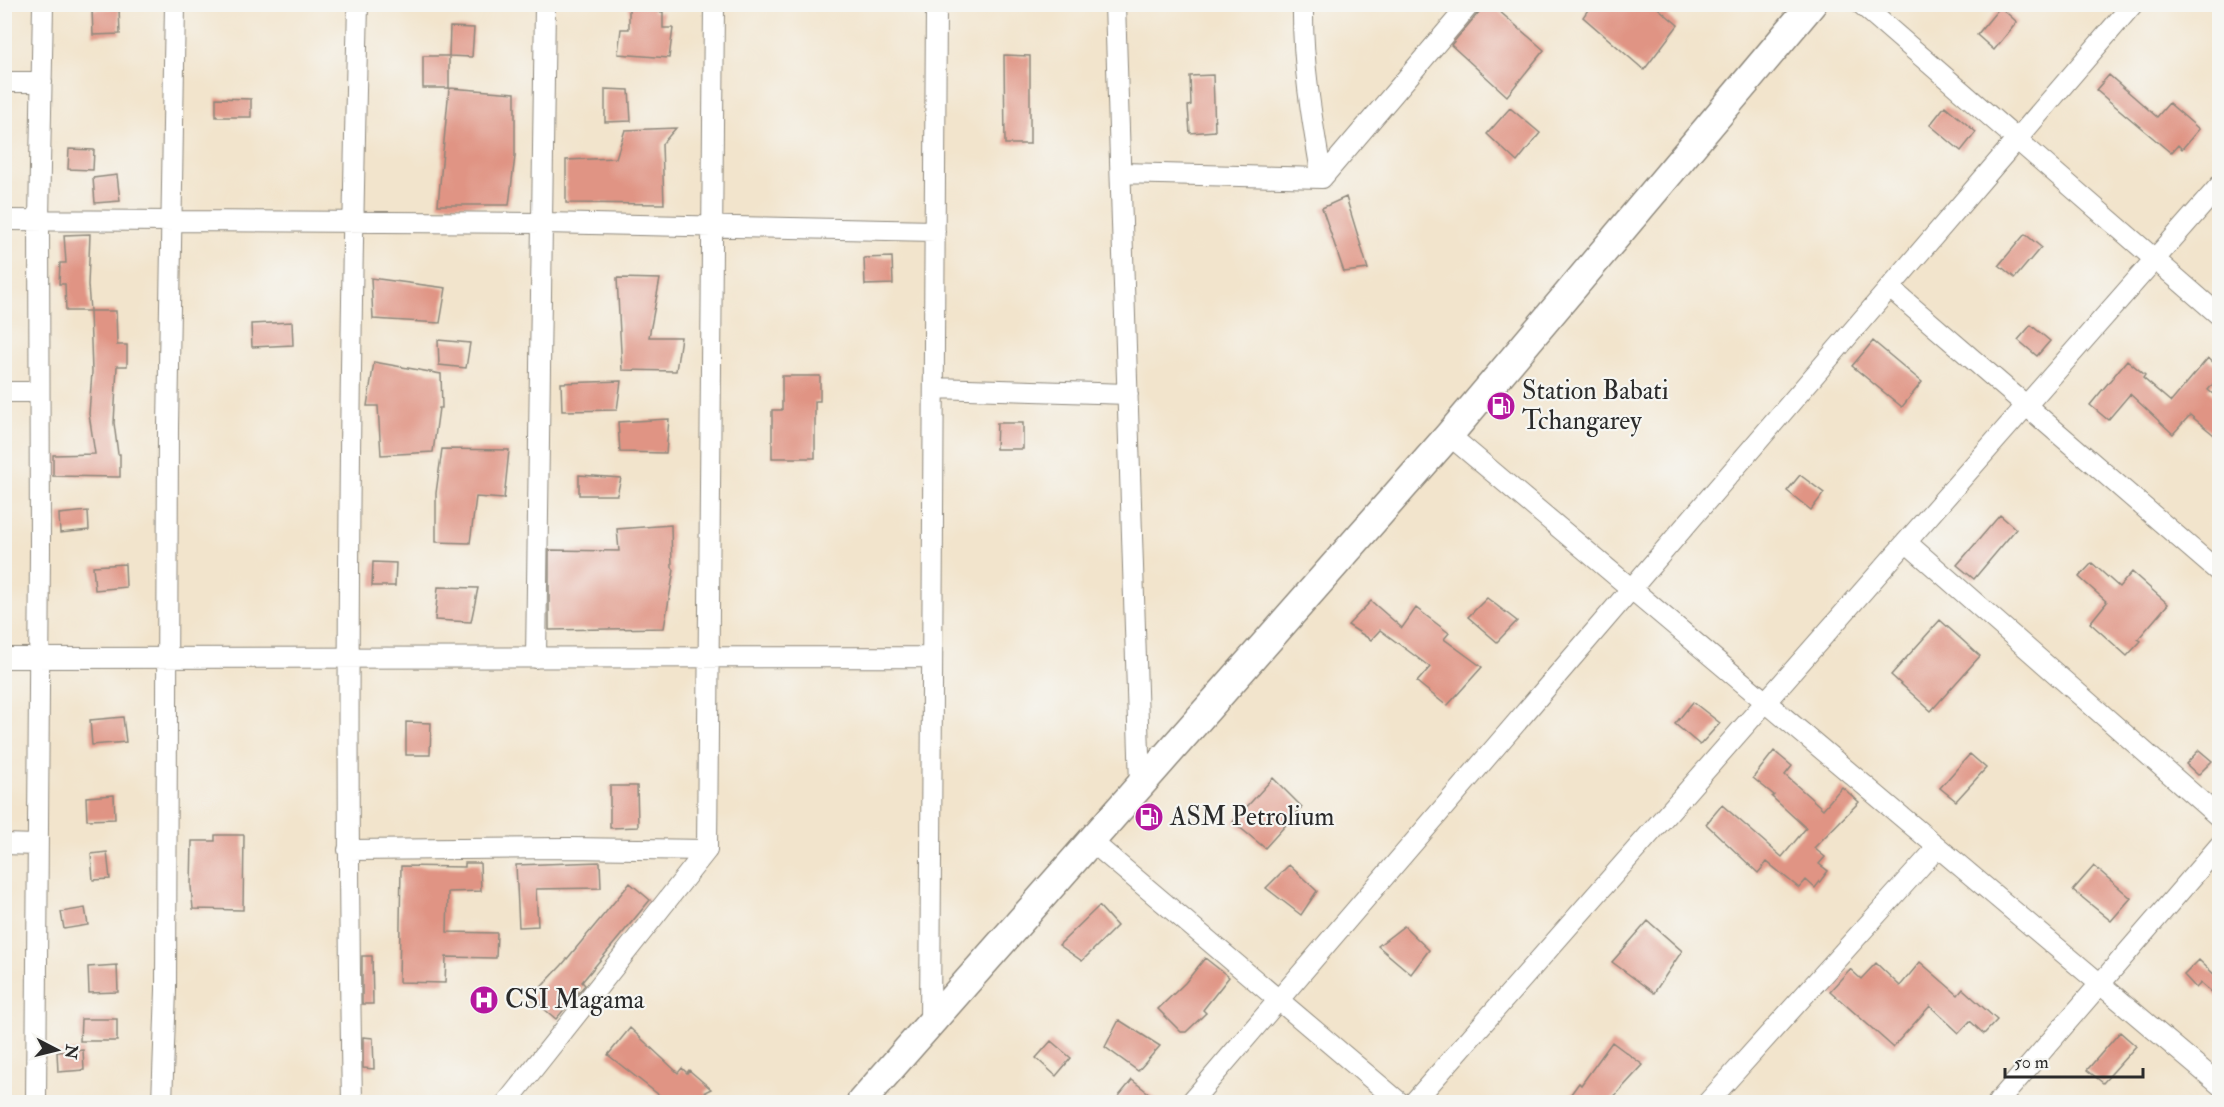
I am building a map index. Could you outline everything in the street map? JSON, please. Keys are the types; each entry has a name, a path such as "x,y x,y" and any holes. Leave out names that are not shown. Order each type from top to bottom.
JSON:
{"main road":[{"path":"861,1102 1449,435 1812,4"}],"street":[{"path":"36,1102 39,220 43,4"},
{"path":"162,1102 166,990 168,427 175,4"},
{"path":"352,1102 348,658 352,221 358,4"},
{"path":"536,658 545,4"},
{"path":"507,1102 707,850 714,4"},
{"path":"930,1026 936,4"},
{"path":"1115,4 1140,785"},
{"path":"1303,4 1302,42 1306,79 1322,178"},
{"path":"1322,178 1470,4"},
{"path":"1861,4 2220,316"},
{"path":"1191,1102 2133,4"},
{"path":"4,82 42,82"},
{"path":"1121,173 1322,178"},
{"path":"1414,1102 2220,185"},
{"path":"4,220 543,223 935,231"},
{"path":"1890,288 2220,573"},
{"path":"934,388 1128,394"},
{"path":"4,392 39,393"},
{"path":"1449,435 2220,1085"},
{"path":"1906,542 2220,818"},
{"path":"4,658 932,657"},
{"path":"1091,841 1399,1102"},
{"path":"4,844 37,845"},
{"path":"1998,1102 2220,844"},
{"path":"348,850 569,848 707,850"},
{"path":"1708,1102 1938,848"}],"building":[{"path":"629,4 653,4 653,11 663,12 663,28 673,28 669,58 618,54 621,29 629,29"},
{"path":"1482,4 1491,4 1544,50 1507,96 1451,45 1479,12"},
{"path":"1592,4 1653,4 1678,25 1644,70 1583,17"},
{"path":"2000,7 2017,22 1994,50 1977,35"},
{"path":"119,8 120,34 93,35 92,9"},
{"path":"450,27 474,28 472,57 449,56"},
{"path":"1004,55 1030,56 1030,144 1005,144"},
{"path":"423,56 449,56 449,88 423,88"},
{"path":"1213,75 1215,131 1190,133 1188,106 1191,105 1190,76"},
{"path":"2109,75 2157,117 2169,103 2199,129 2182,149 2178,145 2171,153 2096,90"},
{"path":"449,88 515,93 515,156 509,205 438,205"},
{"path":"605,89 629,90 631,121 605,122"},
{"path":"216,98 251,99 251,117 216,117"},
{"path":"1945,106 1976,132 1961,151 1930,125"},
{"path":"1510,108 1540,133 1517,162 1487,134"},
{"path":"676,128 662,144 664,204 566,203 566,160 616,158 625,130"},
{"path":"69,149 94,150 93,170 68,169"},
{"path":"117,175 120,201 95,203 93,178"},
{"path":"1346,197 1368,269 1344,272 1322,208"},
{"path":"90,234 88,285 90,311 66,311 65,284 59,284 60,263 66,263 64,235"},
{"path":"2025,234 2041,247 2015,278 1999,265"},
{"path":"892,257 893,284 865,285 864,258"},
{"path":"371,278 446,288 440,323 373,319"},
{"path":"617,278 660,279 649,337 681,337 676,371 622,370"},
{"path":"90,311 116,311 117,345 127,345 127,366 117,366 114,423 118,454 120,454 120,477 53,476 53,455 95,454 89,414 92,372"},
{"path":"292,322 293,345 252,347 251,324"},
{"path":"2031,325 2050,341 2037,356 2018,340"},
{"path":"438,340 470,343 466,368 439,365"},
{"path":"1873,341 1922,382 1902,407 1852,366"},
{"path":"2208,358 2220,368 2220,376 2208,390 2220,400 2220,440 2190,415 2173,434 2130,394 2108,420 2090,405 2127,360 2145,375 2143,378 2171,402"},
{"path":"374,362 441,374 442,408 439,408 433,452 381,455 378,406 367,406"},
{"path":"782,376 820,376 820,401 815,401 815,458 772,458 772,410 782,410"},
{"path":"621,381 617,410 562,411 561,383"},
{"path":"669,419 666,453 620,452 618,422"},
{"path":"997,423 1023,423 1023,449 996,449"},
{"path":"442,449 509,450 504,499 476,497 470,543 436,542 436,493"},
{"path":"579,475 621,478 617,495 579,495"},
{"path":"1800,475 1824,493 1811,510 1787,491"},
{"path":"88,511 89,530 60,533 59,514"},
{"path":"2000,515 2016,529 1974,579 1957,565"},
{"path":"671,525 674,570 664,628 549,630 549,550 619,551 617,529"},
{"path":"373,562 396,563 395,586 372,586"},
{"path":"2092,563 2119,587 2132,572 2168,604 2138,639 2141,641 2127,656 2090,623 2107,602 2079,577"},
{"path":"125,564 126,587 95,590 93,566"},
{"path":"438,587 478,588 471,622 435,620"},
{"path":"1487,598 1517,621 1497,642 1468,617"},
{"path":"1371,601 1402,628 1416,608 1449,633 1444,639 1482,667 1447,706 1417,682 1430,667 1380,630 1371,640 1348,625"},
{"path":"1940,620 1980,656 1931,711 1891,675"},
{"path":"1693,702 1720,723 1700,745 1675,724"},
{"path":"123,717 126,742 92,745 90,720"},
{"path":"406,722 431,723 430,755 406,755"},
{"path":"2199,750 2212,761 2198,775 2186,764"},
{"path":"1774,751 1792,766 1785,775 1823,809 1842,787 1859,802 1814,848 1825,857 1819,864 1828,871 1815,888 1806,880 1799,888 1767,862 1758,873 1706,824 1722,805 1782,857 1806,828 1772,797 1774,795 1753,778"},
{"path":"1970,754 1986,768 1956,801 1940,788"},
{"path":"1273,778 1302,807 1265,848 1233,822"},
{"path":"610,786 637,786 638,827 610,828"},
{"path":"114,795 115,819 87,820 86,797"},
{"path":"215,835 244,835 243,910 193,909 192,841 215,841"},
{"path":"107,852 110,879 93,880 91,854"},
{"path":"600,862 601,888 536,889 538,926 519,927 516,865"},
{"path":"465,863 480,863 481,891 448,892 447,932 497,933 496,958 446,957 445,983 399,982 401,866 465,867"},
{"path":"1289,865 1317,891 1301,915 1266,888"},
{"path":"2094,866 2131,898 2111,921 2073,890"},
{"path":"630,883 650,900 582,982 585,985 556,1019 531,998 562,965"},
{"path":"1099,906 1117,926 1082,961 1059,945"},
{"path":"85,908 88,925 64,929 61,912"},
{"path":"1648,921 1682,951 1654,993 1612,962"},
{"path":"1404,926 1429,950 1411,974 1378,946"},
{"path":"362,956 372,956 373,1004 362,1004"},
{"path":"1205,958 1229,977 1203,1010 1206,1013 1186,1032 1181,1032 1158,1009 1185,983"},
{"path":"2199,960 2220,980 2220,999 2201,983 2196,988 2184,975"},
{"path":"1920,962 1958,995 1963,989 1997,1020 1984,1034 1970,1021 1959,1033 1930,1006 1893,1047 1830,991 1850,969 1861,979 1876,963 1900,986"},
{"path":"117,965 118,992 89,993 88,967"},
{"path":"81,1019 117,1019 117,1041 80,1041"},
{"path":"1119,1020 1160,1046 1138,1071 1105,1047"},
{"path":"630,1028 678,1073 682,1068 687,1073 689,1070 711,1089 705,1092 717,1102 668,1102 608,1055"},
{"path":"2120,1032 2136,1046 2103,1083 2087,1070"},
{"path":"363,1037 373,1038 374,1069 363,1068"},
{"path":"1051,1041 1071,1058 1056,1076 1036,1058"},
{"path":"1612,1042 1643,1065 1609,1102 1565,1102 1579,1083 1581,1085"},
{"path":"83,1050 84,1070 58,1072 57,1052"},
{"path":"1132,1080 1160,1102 1114,1102"}],"place":[{"name":"Station Babati Tchangarey","path":"1501,406"},
{"name":"ASM Petrolium","path":"1149,817"},
{"name":"CSI Magama","path":"484,1000"}]}
